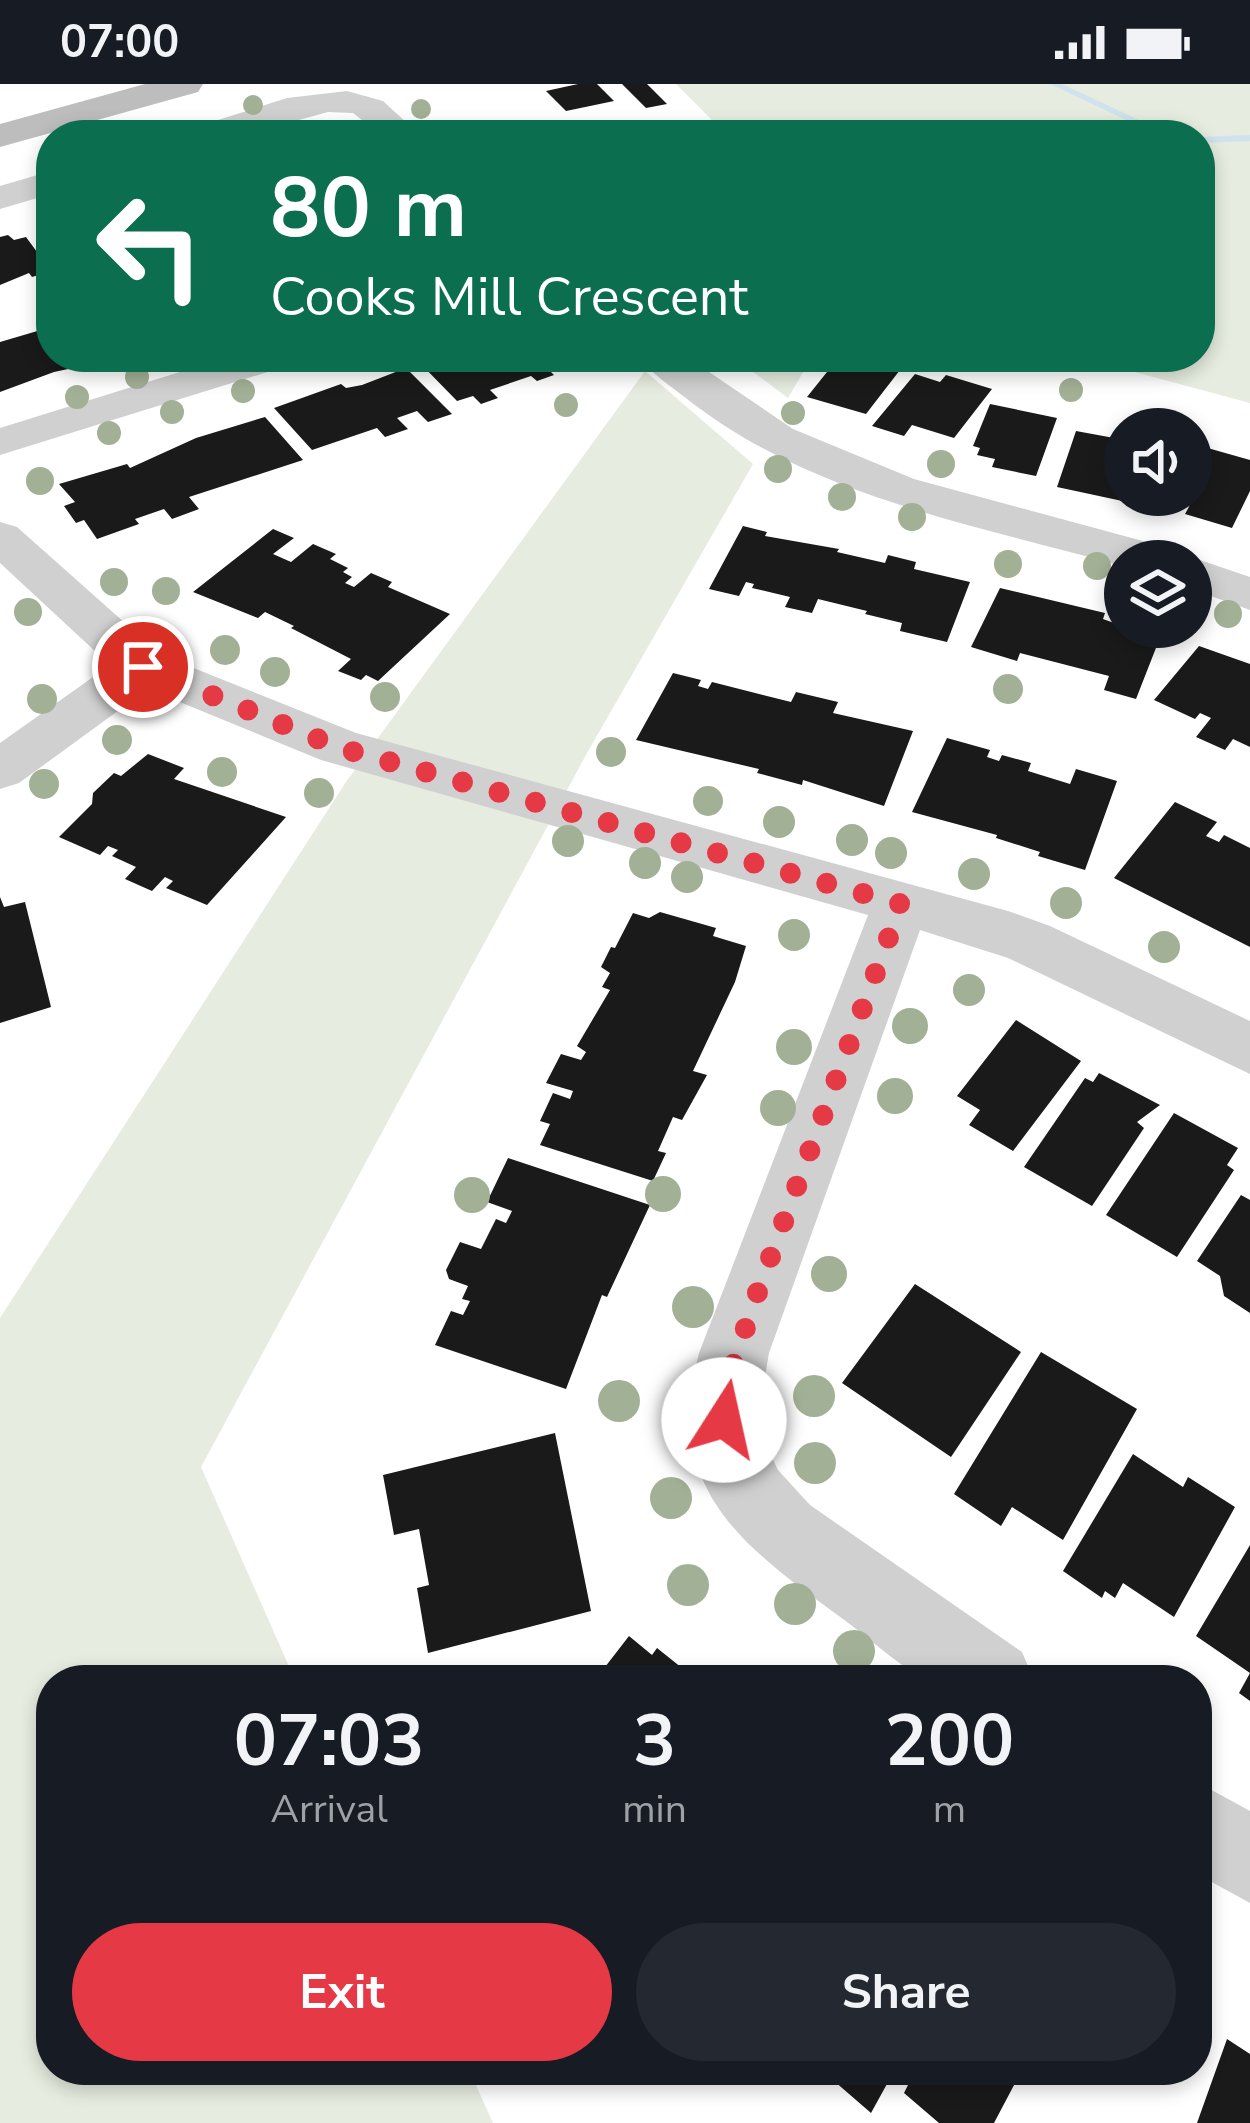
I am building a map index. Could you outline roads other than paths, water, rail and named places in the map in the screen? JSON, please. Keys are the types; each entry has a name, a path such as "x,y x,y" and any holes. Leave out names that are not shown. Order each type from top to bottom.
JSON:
{"main road":[{"path":"0,105 76,84"},
{"path":"57,120 185,84"},
{"path":"0,136 36,126"}],"street":[{"path":"259,120 312,104 349,102 373,110 385,120"},
{"path":"0,198 36,187"},
{"path":"0,442 224,372"},
{"path":"677,372 778,442 833,468 976,515 1104,547"},
{"path":"0,537 143,667 340,748 1029,942 1250,1049"},
{"path":"1212,580 1250,594"},
{"path":"0,770 143,667"},
{"path":"901,904 754,1302 727,1384 724,1420 731,1464 754,1501 784,1531 973,1665"},
{"path":"1212,1835 1250,1862"}],"waterway":[{"path":"1055,84 1133,120"},
{"path":"1215,139 1250,138"}]}
